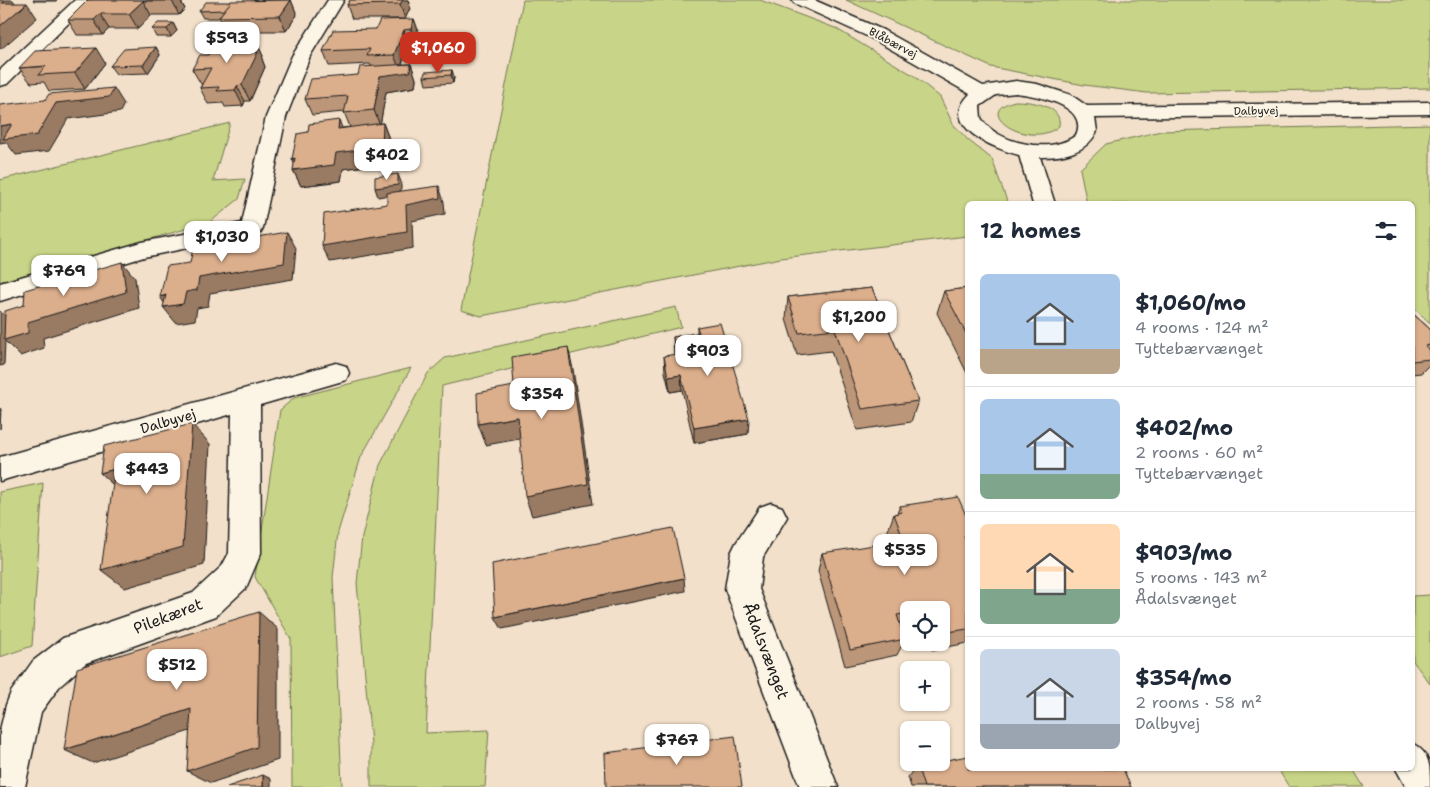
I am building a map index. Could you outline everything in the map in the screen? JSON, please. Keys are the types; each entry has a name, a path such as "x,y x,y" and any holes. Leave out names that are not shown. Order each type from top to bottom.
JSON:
{"street":[{"path":"0,80 84,0"},
{"path":"0,292 142,250 252,228 276,117 301,56 336,0"},
{"name":"Blåbærvej","path":"800,0 877,34 983,94"},
{"path":"1016,87 1054,94 1070,102 1082,112 1088,123 1088,133 1080,142 1067,148 1049,151 1028,150 1009,146 992,139 979,130 971,120 969,109 973,100 983,94 997,89 1016,87"},
{"name":"Dalbyvej","path":"1082,112 1430,108"},
{"path":"1028,150 1043,201"},
{"name":"Dalbyvej","path":"0,468 336,373"},
{"name":"Pilekæret","path":"6,787 24,706 46,674 75,650 204,605 234,577 245,553 246,399"},
{"name":"Ådalsvænget","path":"771,517 747,553 742,588 819,787"},
{"path":"1415,766 1429,787"}],"green space":[{"path":"523,0 760,0 835,28 913,75 940,97 953,124 968,140 992,159 1007,201 965,201 965,236 781,258 481,316 461,310"},
{"path":"846,0 1430,0 1430,88 1147,93 1084,85 991,67"},
{"path":"1015,101 1037,103 1051,109 1059,119 1059,126 1047,133 1034,134 1020,132 1009,127 1001,120 998,113 1002,106"},
{"path":"230,123 213,181 245,179 239,199 210,222 0,282 0,180"},
{"path":"1430,124 1430,323 1415,309 1415,201 1086,201 1080,169 1106,144 1161,131"},
{"path":"676,307 681,327 442,386 426,733 489,730 485,787 371,787 371,744 357,583 362,537 380,465 428,373 445,358"},
{"path":"411,368 361,457 338,532 333,577 342,787 292,787 291,639 255,577 280,410 294,398"},
{"path":"43,483 32,646 0,657 0,492"},
{"path":"1430,595 1430,684 1415,664 1415,596"},
{"path":"1279,771 1354,771 1364,787 1289,787"}],"building":[{"path":"0,0 6,0 2,3 27,3 0,26"},
{"path":"88,0 144,0 129,14 100,14 94,20 68,20"},
{"path":"172,0 172,1 143,1"},
{"path":"291,0 280,16 219,17 231,1"},
{"path":"350,0 403,0 400,4 347,5"},
{"path":"206,2 231,2 224,10 199,11"},
{"path":"414,19 411,29 404,30 394,55 367,56 370,49 323,51 333,30 376,29 380,20"},
{"path":"158,23 173,23 167,29 152,29"},
{"path":"216,41 256,41 250,52 258,52 242,85 237,86 235,90 217,91 219,87 200,88 211,68 192,69 200,55 208,55"},
{"path":"156,47 143,65 110,66 124,49"},
{"path":"96,48 75,73 38,75 46,66 19,68 35,51"},
{"path":"411,64 410,72 380,76 374,110 344,113 348,96 305,99 311,79 358,75 360,67"},
{"path":"452,70 451,75 424,77 425,72"},
{"path":"114,88 109,97 56,103 37,135 3,139 12,124 0,126 0,105 45,100 49,94"},
{"path":"339,120 338,129 383,123 382,147 336,153 334,165 293,170 295,158 292,159 297,134 308,132 309,124"},
{"path":"398,174 398,185 375,188 375,177"},
{"path":"439,186 440,198 406,205 407,232 322,246 324,214 387,204 387,193"},
{"path":"287,232 284,263 199,278 197,290 186,292 183,304 163,307 166,295 160,297 167,266 190,263 193,248"},
{"path":"122,262 126,292 28,322 28,333 4,340 5,311 24,305 25,290"},
{"path":"872,288 918,401 862,409 835,329 799,333 788,297"},
{"path":"965,288 965,331 944,291"},
{"path":"1415,316 1430,329 1430,345 1425,346 1430,350 1430,359 1415,361"},
{"path":"720,323 749,419 694,428 681,375 668,377 664,356 677,354 673,337 699,333 697,327"},
{"path":"568,347 588,484 525,496 518,417 478,424 477,393 514,386 512,357"},
{"path":"192,424 183,547 101,570 115,469 100,473 104,446"},
{"path":"958,497 965,513 965,629 950,632 950,601 900,601 900,614 897,615 900,624 900,640 850,650 822,553 874,545 878,557 908,552 894,514 902,512 900,506"},
{"path":"673,528 684,578 495,617 492,564"},
{"path":"259,612 257,747 187,771 191,709 64,750 77,668"},
{"path":"735,736 742,787 606,787 605,753"},
{"path":"965,757 965,771 1124,771 1131,787 924,787 919,771 950,771 950,759"},
{"path":"263,775 263,787 227,787"}]}
